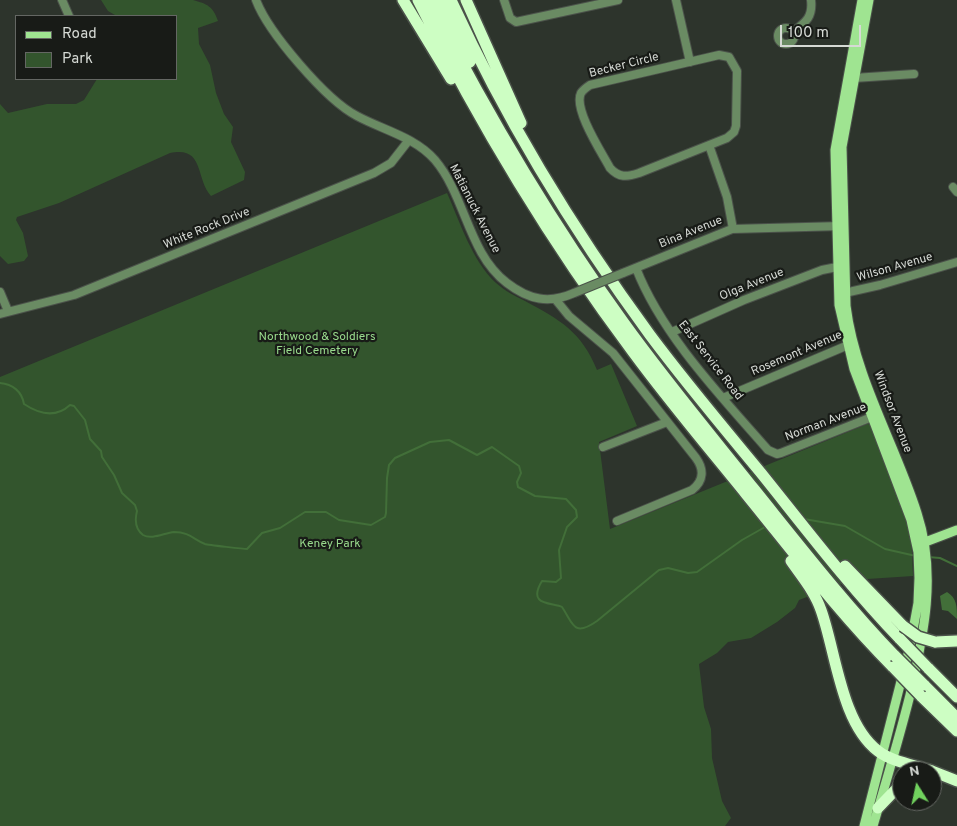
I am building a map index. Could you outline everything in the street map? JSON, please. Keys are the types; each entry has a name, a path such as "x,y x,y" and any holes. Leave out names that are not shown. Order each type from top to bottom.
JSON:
{"highway":[{"path":"403,0 464,100 482,119"},
{"path":"418,0 482,119 541,218 609,319 652,378 771,525 782,543 818,604 857,726 871,745 889,756 903,761"},
{"path":"429,0 496,123 589,273 656,366 810,542 903,626 918,637 935,642 957,641"},
{"path":"440,0 475,72 514,144 578,247 655,357 771,499 801,524 810,542 865,617 957,718"},
{"path":"450,0 488,76 544,177 650,334 771,499"},
{"path":"466,0 544,177"},
{"path":"782,543 840,610 896,653 957,710"},
{"path":"925,682 957,697"},
{"path":"925,682 957,731"},
{"path":"942,775 956,780"},
{"path":"942,778 956,780"},
{"path":"874,807 892,792"}],"main road":[{"name":"Windsor Avenue","path":"862,0 845,107 839,226 841,294 850,344 860,375 903,484 922,552 928,592 924,633 874,807 864,826"},
{"name":"Windsor Avenue","path":"845,107 854,78 869,0"},
{"path":"922,552 957,530"},
{"name":"Windsor Avenue","path":"873,826 874,807"}],"street":[{"path":"62,0 69,15"},
{"name":"Matianuck Avenue","path":"256,0 274,32 337,103 355,115 409,140 426,151 442,170 483,255 495,271 507,283 526,295 539,299 556,300"},
{"path":"504,0 512,21 520,22 618,0"},
{"path":"676,0 690,62"},
{"path":"793,32 808,20 812,14 811,0"},
{"name":"Becker Circle","path":"719,55 729,57 737,71 736,126 734,132 727,138 709,145 639,173 626,177 615,174 610,168 580,106 582,91 590,85 719,55"},
{"path":"854,78 914,74"},
{"name":"White Rock Drive","path":"4,312 38,306 74,295 374,173 391,163 409,140"},
{"path":"709,145 727,197 734,228"},
{"name":"Bina Avenue","path":"556,300 734,228 839,226"},
{"name":"Wilson Avenue","path":"841,294 957,262"},
{"name":"Olga Avenue","path":"672,332 744,300 840,266"},
{"name":"East Service Road","path":"636,268 652,301 672,332 723,398 768,450 777,454 781,453"},
{"path":"0,292 4,312"},
{"path":"556,300 569,316 613,353 699,462 702,475 699,484 692,490 617,521"},
{"name":"Rosemont Avenue","path":"723,398 850,344"},
{"name":"Norman Avenue","path":"781,453 876,416"},
{"path":"603,447 667,422"}],"green space":[{"path":"101,0 193,0 206,4 212,9 218,21 198,28 199,44 210,65 216,93 224,114 233,127 231,142 245,172 244,180 211,196 206,189 194,159 189,154 181,152 170,153 59,203 17,217 16,220 23,233 28,256 24,261 8,264 0,256 0,104 8,113 47,104 76,104 84,100 96,80 178,80 178,15 115,15 108,11"},
{"name":"Keney Park","path":"447,193 473,253 496,283 510,293 549,314 568,328 584,345 597,370 611,364 637,426 599,442 610,529 870,423 911,530 913,576 852,580 799,600 795,608 777,622 751,638 728,642 717,653 699,664 704,707 711,729 712,758 722,801 731,818 725,826 0,826 0,377"}],"shaded area":[{"path":"947,592 955,600 957,619 948,611 942,610 940,596"}],"waterway":[{"path":"0,383 13,387 19,392 24,404 41,412 59,412 70,405 74,406 85,420 90,439 101,451 102,457 114,475 122,493 135,505 137,527 140,533 154,537 179,532 205,544 212,545 247,549 262,533 280,528 305,512 326,512 339,520 371,525 385,517 389,465 395,458 430,442 449,440 477,455 492,447 519,466 521,473 517,482 518,487 535,496 566,499 576,510 577,517 567,527 559,550 561,578 556,582 542,581 537,595 543,602 562,607 572,623 578,628 589,626 597,621 659,570 668,568 688,573 697,572 742,540 765,527"},
{"path":"804,519 845,526 885,549 916,556"},
{"path":"928,557 940,558 957,566"}],"park label":[{"name":"Northwood & Soldiers Field Cemetery","path":"317,345"}]}
